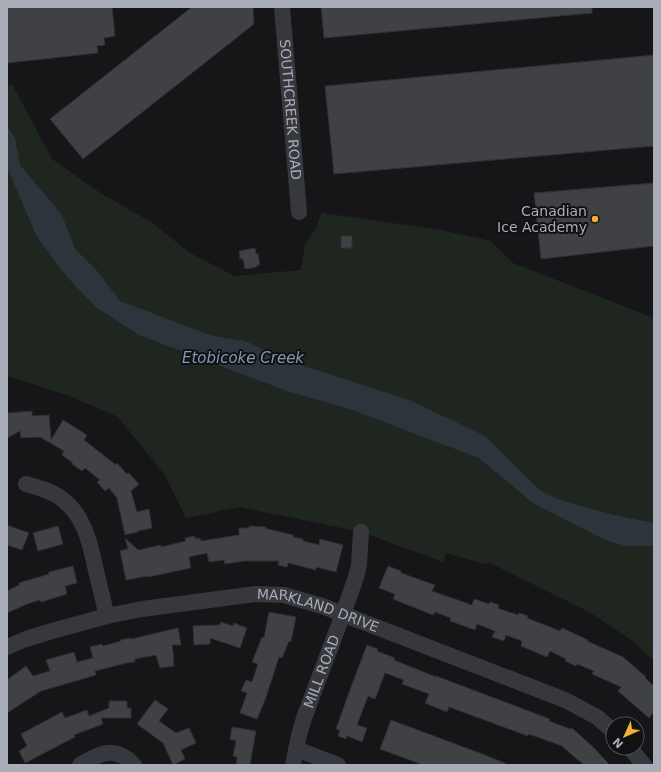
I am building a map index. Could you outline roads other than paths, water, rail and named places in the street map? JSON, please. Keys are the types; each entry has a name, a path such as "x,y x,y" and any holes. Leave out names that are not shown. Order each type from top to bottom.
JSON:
{"street":[{"name":"SOUTHCREEK ROAD","path":"282,7 299,212"},
{"path":"26,484 41,488 57,495 71,506 81,520 92,549 107,616"},
{"name":"MILL ROAD","path":"293,765 304,718 344,614 359,566 361,532"},
{"name":"MARKLAND DRIVE","path":"7,647 52,631 107,616 142,609 256,594 284,595 344,614 565,700 597,718 605,724"},
{"path":"296,749 338,765"},
{"path":"80,765 104,753 115,752 128,758 134,765"},
{"path":"637,756 644,765"}],"water":[{"name":"Etobicoke Creek","path":"7,126 15,138 20,165 62,215 75,249 98,272 120,301 213,336 245,341 298,364 409,400 485,436 541,491 560,500 614,515 654,523 654,546 626,546 605,540 533,503 479,458 347,408 287,391 139,335 97,308 67,277 37,237 7,170"}],"place":[{"name":"Canadian Ice Academy","path":"595,219"}]}
